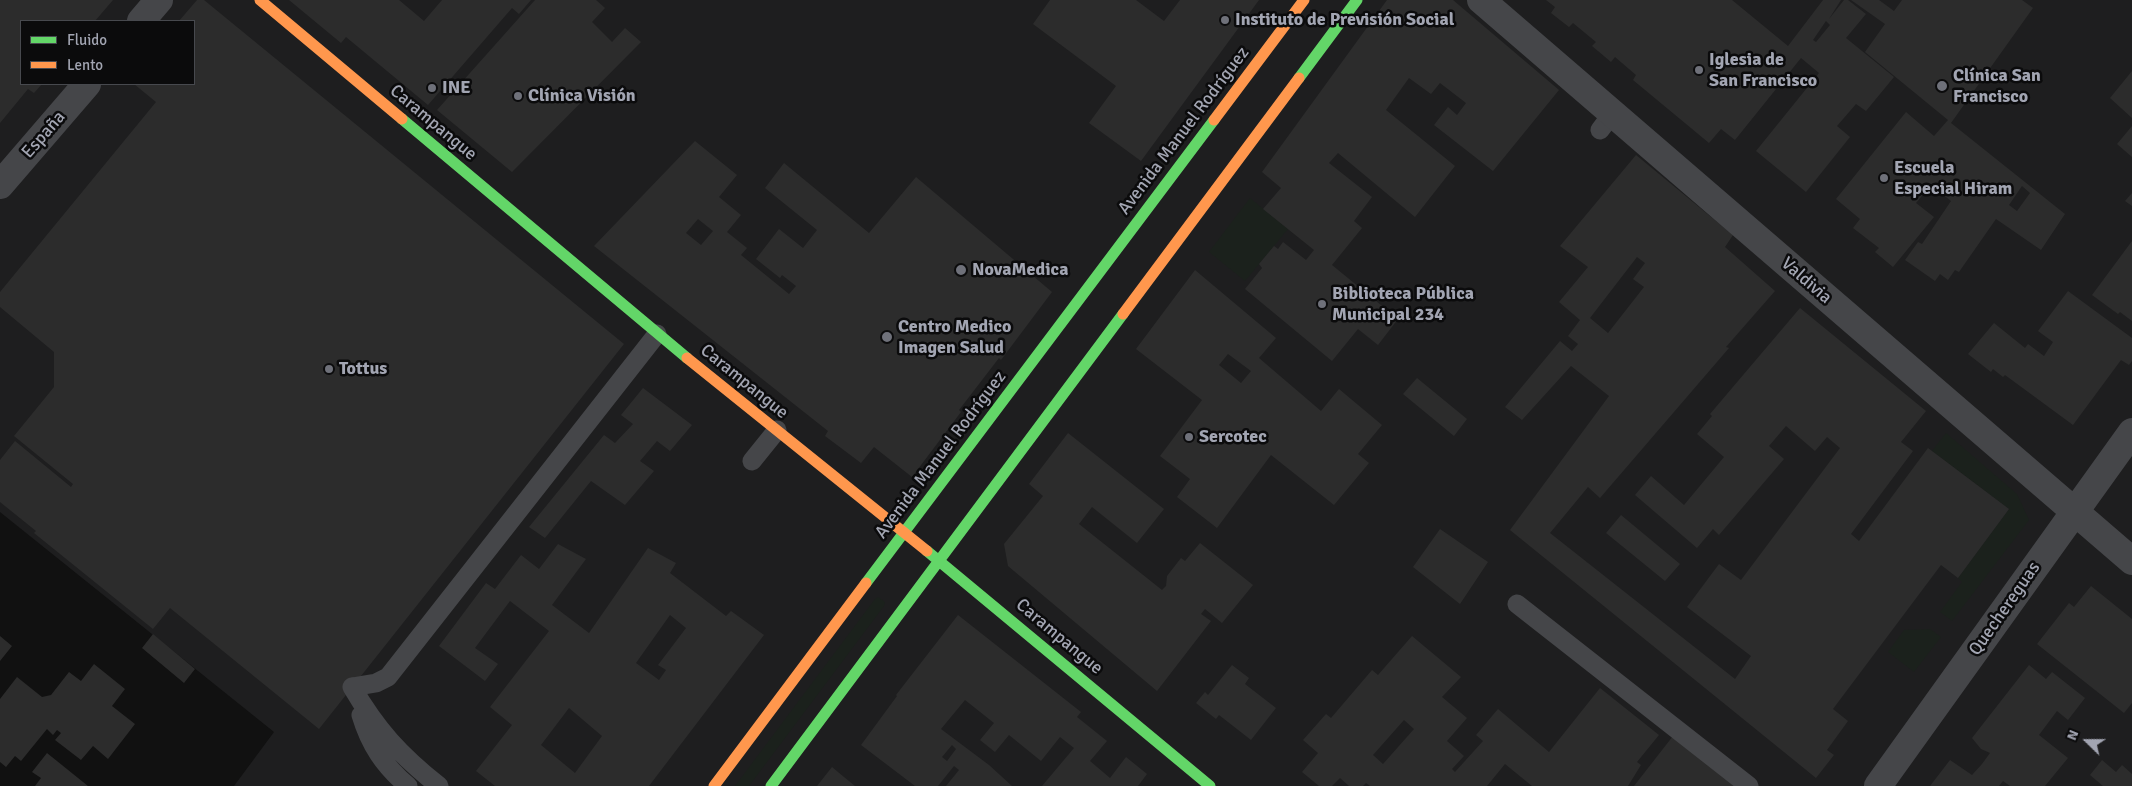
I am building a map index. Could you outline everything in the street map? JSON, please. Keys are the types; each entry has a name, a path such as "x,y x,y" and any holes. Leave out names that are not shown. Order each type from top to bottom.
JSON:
{"main road":[{"name":"Carampangue","path":"260,0 657,334 940,561 1210,786"},
{"name":"Avenida Manuel Rodríguez","path":"714,786 1304,0"},
{"path":"771,786 1356,0"}],"street":[{"path":"142,20 159,0"},
{"name":"Valdivia","path":"1480,0 1606,122 2132,561"},
{"name":"España","path":"0,185 86,85"},
{"name":"Quechereguas","path":"1878,786 1976,652 2073,512 2132,432"}],"lane":[{"path":"352,687 376,683 388,677 657,334"},
{"path":"752,461 776,430"},
{"path":"1517,604 1749,786"},
{"path":"352,687 372,745 385,765 408,786"},
{"path":"352,687 371,720 386,738 412,764 439,786"}],"shaded area":[{"path":"0,0 2132,0 2132,786 234,786 274,732 0,512"},
{"path":"1250,198 1288,229 1245,281 1209,252"},
{"path":"1946,433 2017,494 2029,520 1952,621 1940,612 1962,582 1958,578 2009,509 1932,451"},
{"path":"878,597 885,602 884,606 749,786 735,786 875,599"},
{"path":"1930,629 1941,637 1914,672 1888,652 1904,630"}],"building":[{"path":"0,0 113,0 96,20 20,20 20,85 41,85 34,93 28,89 0,123"},
{"name":"Tottus","path":"197,0 204,0 624,344 319,729 170,608 153,629 34,533 36,531 0,502 0,460 15,441 71,487 73,484 14,436 54,387 54,352 0,307 0,292 156,102 135,85 195,85 195,20 180,20"},
{"path":"289,0 399,0 424,21 442,0 531,0 519,14 512,8 428,105 346,37 341,43"},
{"name":"Clínica Visión","path":"535,0 596,0 605,8 592,22 612,42 625,28 641,42 512,172 437,110"},
{"path":"1050,0 1136,0 1164,21 1180,0 1259,0 1141,161 1089,123 1116,86 1033,24"},
{"path":"1387,0 1453,0 1559,90 1493,171 1434,125 1448,107 1457,115 1466,103 1440,83 1431,94 1409,78 1386,110 1455,166 1415,217 1338,153 1329,163 1372,197 1354,221 1362,228 1332,265 1398,319 1378,345 1358,329 1332,361 1245,289 1262,268 1259,264 1274,246 1278,249 1283,242 1306,260 1314,250 1263,209 1281,188 1262,172"},
{"path":"1546,0 1732,0 1788,46 1823,0 1841,0 1829,19 1844,0 1848,0 1866,14 1846,38 1894,77 1866,111 1856,104 1837,126 1850,137 1806,192 1756,151 1819,73 1801,58 1735,140 1721,129 1709,143 1633,80 1636,75 1615,57 1611,62 1592,46 1596,42 1573,23 1569,27 1551,13 1555,7","holes":["1826,21 1830,25 1816,42 1813,40"]},
{"path":"1851,0 1879,0 1894,11 1902,0 2022,0 2033,8 1951,123 2065,214 2041,250 1996,219 1959,272 1955,270 1948,280 1940,274 1935,281 1905,260 1918,242 1922,244 1951,201 1931,185 1916,203 1934,217 1893,267 1875,252 1879,248 1853,228 1860,219 1836,199 1906,112 1934,136 1948,120 1865,52 1885,24","holes":["2022,186 2030,193 2017,211 2009,205"]},
{"path":"2132,71 2132,118 2110,98"},
{"path":"2132,126 2132,157 2117,144"},
{"path":"695,141 737,175 719,197 741,215 727,232 747,248 741,255 789,294 796,286 782,275 780,278 756,259 779,229 803,248 817,230 765,188 784,163 869,233 916,177 1052,292 1001,360 999,358 959,410 961,412 912,477 874,447 861,463 825,436 828,431 594,246","holes":["698,219 713,231 701,245 686,233"]},
{"path":"1636,155 1733,235 1725,247 1775,291 1726,347 1729,348 1600,498 1588,487 1550,533 1735,679 1751,656 1687,607 1719,564 1741,580 1840,448 1827,437 1815,451 1786,426 1769,446 1784,459 1719,535 1713,529 1697,548 1635,495 1651,476 1684,505 1724,457 1697,434 1712,416 1710,414 1800,308 1926,411 1901,442 1913,451 1851,534 1859,541 1928,448 2009,509 1958,578 1941,565 1833,709 1848,721 1827,750 1834,755 1816,778 1510,530 1609,396 1571,366 1522,420 1505,407 1560,341 1572,351 1578,344 1568,336 1580,320 1559,302 1588,267 1560,246","holes":["1637,257 1645,263 1633,279 1644,287 1608,333 1590,318"]},
{"path":"2132,193 2132,206 2125,201"},
{"path":"2132,241 2132,321 2120,312 2118,314 2092,295"},
{"path":"1195,270 1276,338 1259,358 1321,411 1339,389 1382,425 1358,454 1369,463 1334,505 1271,455 1217,528 1177,497 1190,479 1160,456 1202,400 1136,349","holes":["1228,354 1251,371 1241,383 1219,365"]},
{"path":"2068,291 2132,338 2132,361 2129,365 2121,360 2073,425 2005,375 2003,377 1993,369 1991,372 1968,354 1994,323 2025,348 2028,344 2044,356 2053,342 2038,331"},
{"path":"1417,378 1467,419 1454,436 1403,394"},
{"path":"643,388 692,425 670,451 657,441 640,461 654,471 625,505 591,481 545,538 529,527 604,435 615,443 633,424 621,415"},
{"path":"1068,433 1164,509 1137,543 1092,507 1079,524 1162,590 1166,586 1167,576 1181,558 1185,561 1200,543 1253,585 1222,623 1205,609 1201,614 1211,621 1157,691 1008,566 1004,544 1043,496 1029,484"},
{"path":"1621,515 1680,564 1665,581 1606,533"},
{"path":"1440,529 1488,562 1460,604 1413,567"},
{"path":"558,544 586,559 552,605 589,633 648,548 676,563 670,573 726,616 731,611 764,635 649,786 495,786 476,771 512,725 490,707 549,631 510,601 475,648 498,664 485,681 439,646 486,583 495,589 521,555 539,569","holes":["670,615 686,628 658,665 666,670 659,680 636,663","569,708 602,736 575,773 541,745"]},
{"path":"2091,586 2132,619 2132,703 2124,713 2037,644 2069,603 2074,607"},
{"path":"958,615 1081,712 1077,717 1107,741 1090,761 1110,778 1126,757 1147,774 1138,786 1042,786 1074,748 1060,737 1041,761 1009,735 995,752 980,740 994,723 965,700 941,729 989,765 1012,786 946,786 959,770 954,766 938,786 915,786 861,745 896,695","holes":["952,745 956,749 947,761 942,757"]},
{"path":"153,634 195,669 184,683 142,648"},
{"path":"0,636 12,646 0,661"},
{"path":"1412,636 1461,677 1442,697 1467,718 1447,741 1464,756 1452,769 1455,772 1483,741 1476,735 1498,709 1549,752 1600,688 1659,735 1637,762 1641,765 1628,786 1532,786 1505,764 1487,786 1370,786 1366,783 1363,786 1349,786 1340,778 1332,786 1319,786 1302,772 1318,753 1303,740 1326,714 1331,718 1372,670 1378,675","holes":["1404,720 1414,729 1383,764 1373,755"]},
{"path":"94,664 125,689 112,706 135,724 108,759 93,746 81,760 55,740 61,733 57,730 53,735 47,729 21,761 15,756 6,767 0,762 0,699 17,677 42,697 51,695 69,672 81,681"},
{"path":"1232,665 1249,678 1245,684 1276,708 1251,740 1219,715 1216,719 1196,703 1205,692 1208,695"},
{"path":"2029,665 2046,679 2052,672 2085,698 2068,720 2057,711 2039,735 2068,758 2045,786 2010,786 2003,781 1999,786 1930,786 1950,760 1972,775 1982,764 1990,753 1981,749 1972,738"},
{"path":"1673,736 1736,786 1634,786"},
{"path":"47,753 88,786 35,786 41,778 32,772"},
{"path":"2102,760 2116,772 2122,765 2132,774 2132,786 2103,786 2090,775"},
{"path":"832,767 844,777 855,786 817,786"}],"traffic: fast":[{"path":"1299,78 1357,0"},
{"path":"402,119 687,358"},
{"path":"866,583 1214,120"},
{"path":"771,786 1123,314"},
{"path":"927,551 1210,786"}],"traffic: slow":[{"path":"260,0 402,119"},
{"path":"1214,120 1304,0"},
{"path":"1123,314 1299,78"},
{"path":"687,358 927,551"},
{"path":"714,786 866,583"}],"place":[{"name":"Instituto de Previsión Social","path":"1225,20"},
{"name":"Iglesia de San Francisco","path":"1699,70"},
{"name":"Clínica San Francisco","path":"1942,86"},
{"name":"INE","path":"432,88"},
{"name":"Clínica Visión","path":"518,96"},
{"name":"Escuela Especial Hiram","path":"1884,178"},
{"name":"NovaMedica","path":"961,270"},
{"name":"Biblioteca Pública Municipal 234","path":"1322,304"},
{"name":"Centro Medico Imagen Salud","path":"887,337"},
{"name":"Tottus","path":"329,369"},
{"name":"Sercotec","path":"1189,437"}]}
